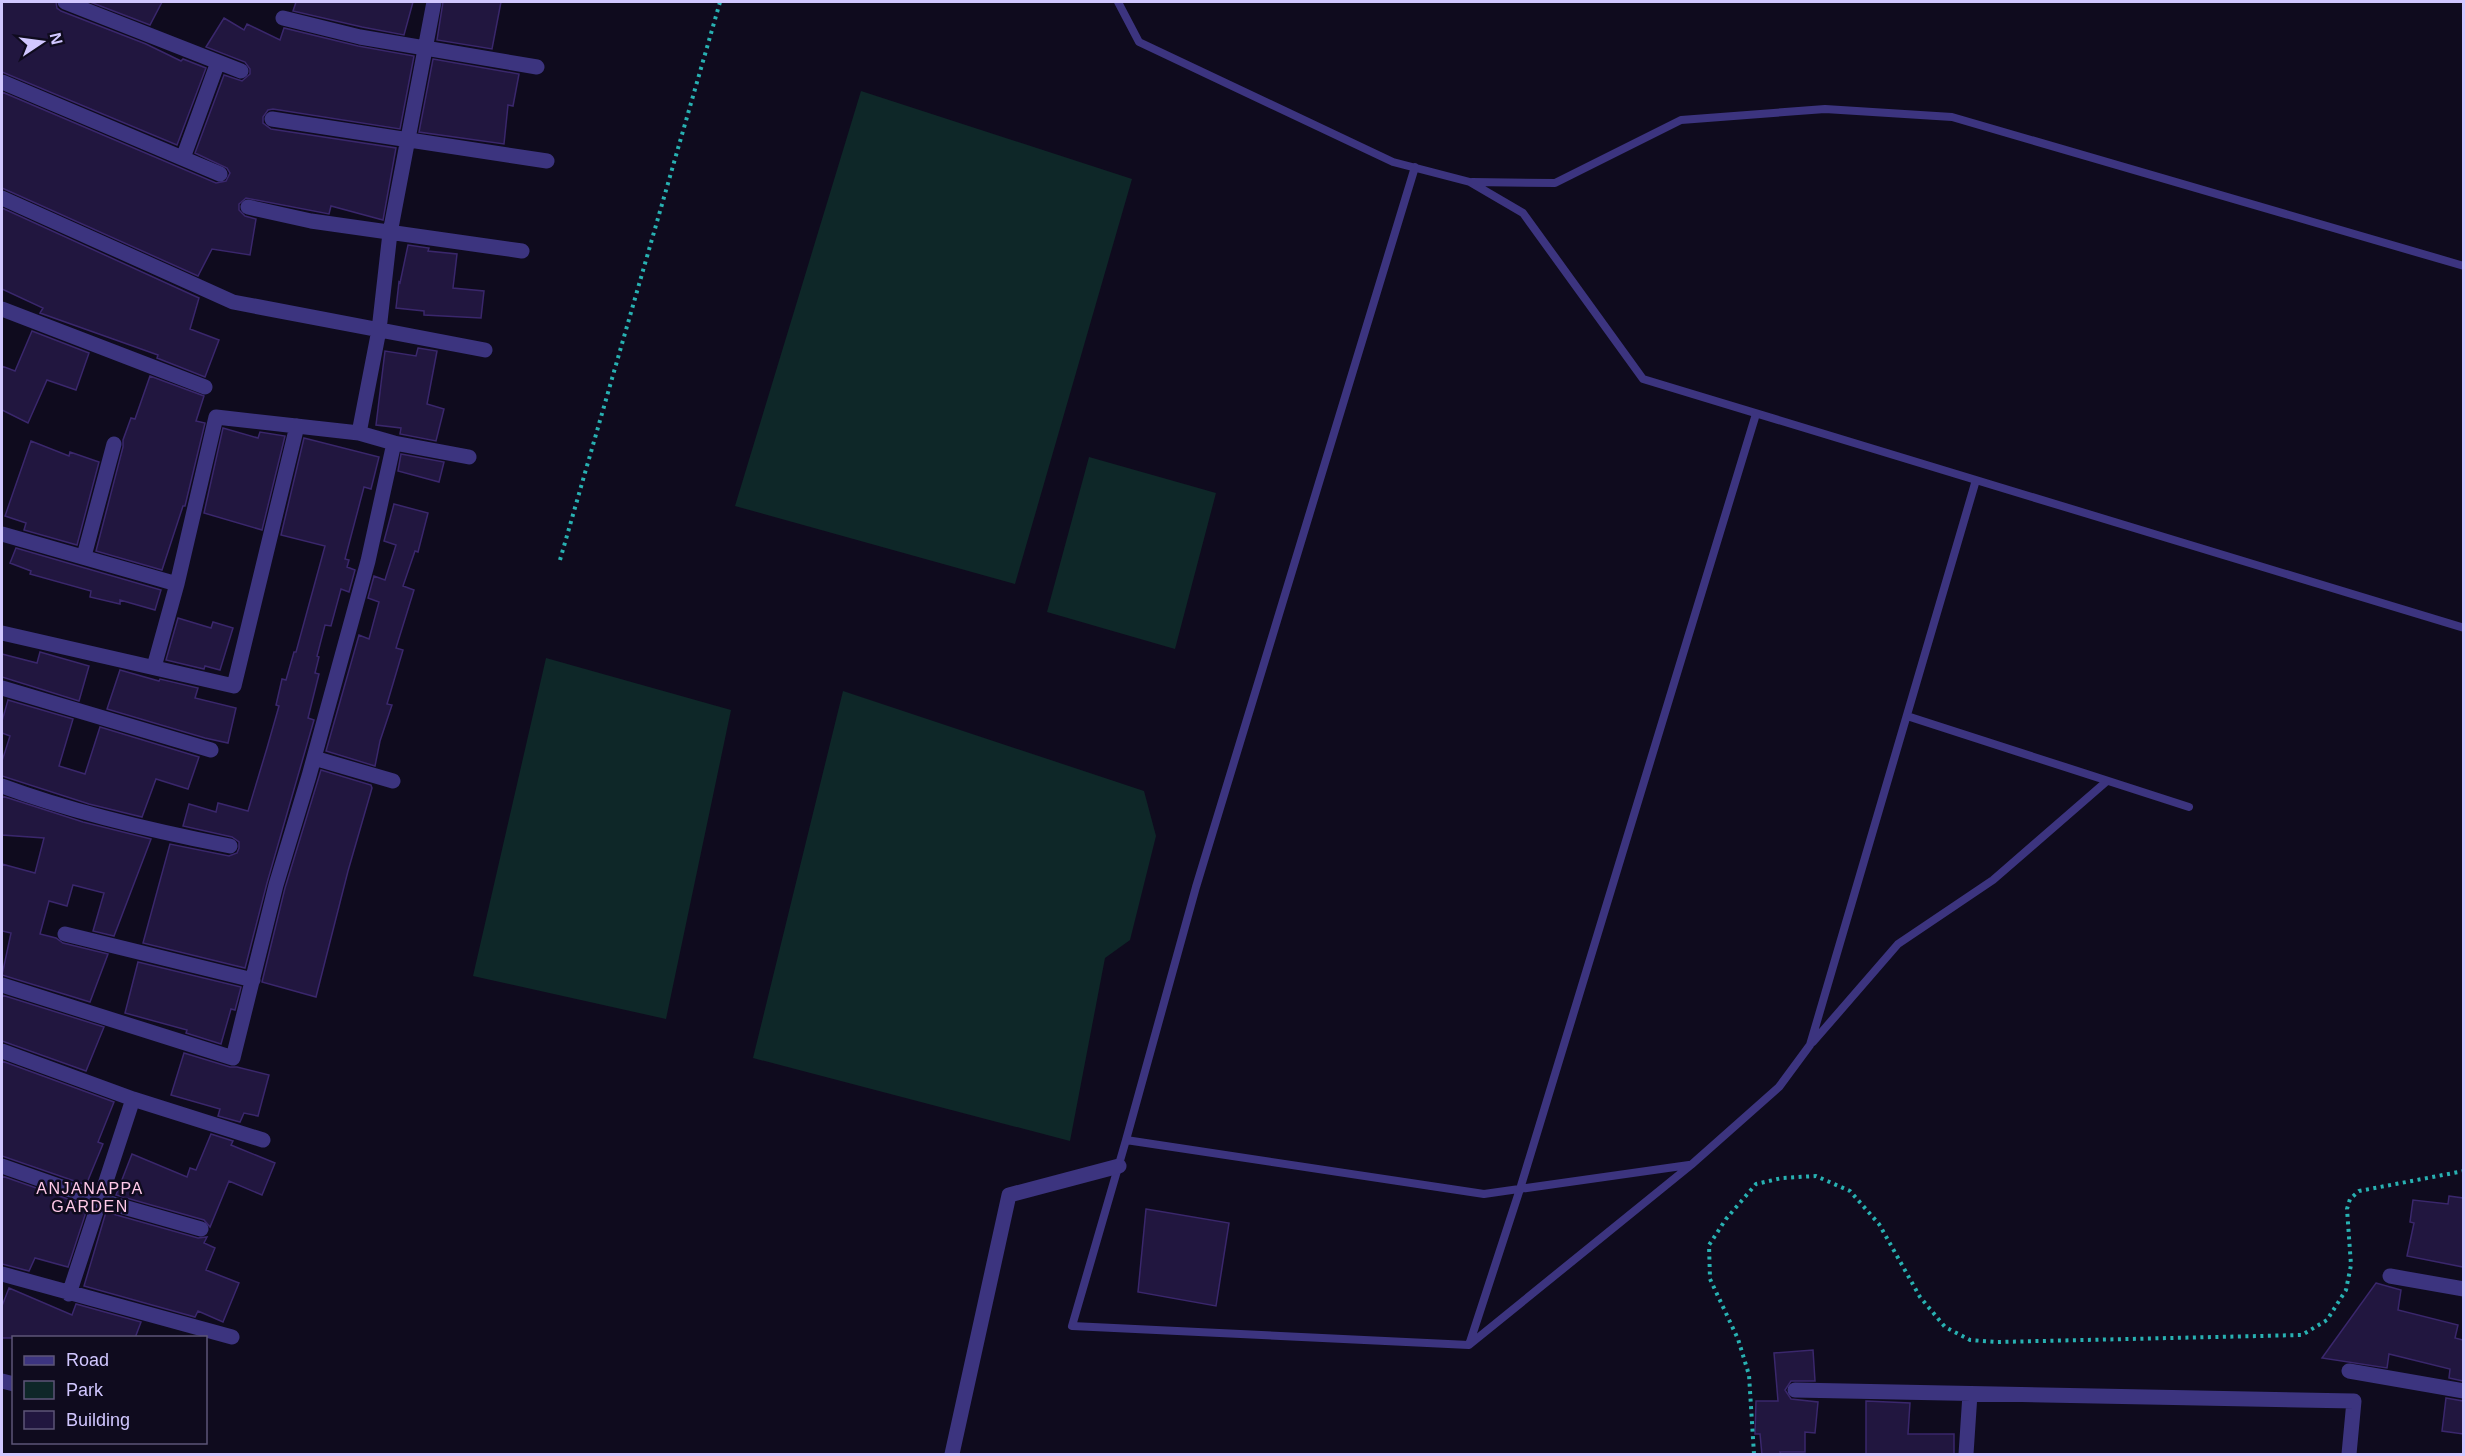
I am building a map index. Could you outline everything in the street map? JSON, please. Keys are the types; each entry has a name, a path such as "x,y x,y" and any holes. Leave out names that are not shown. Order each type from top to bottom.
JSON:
{"street":[{"path":"65,2 241,71"},
{"path":"359,433 379,330 390,233 434,2"},
{"path":"283,18 360,37 537,67"},
{"path":"183,158 218,62"},
{"path":"2,82 220,174"},
{"path":"272,118 547,161"},
{"path":"2,198 233,302 485,350"},
{"path":"248,207 311,221 522,251"},
{"path":"2,309 205,387"},
{"path":"154,667 177,584 216,417 359,433 469,457"},
{"path":"2,633 234,686 297,426"},
{"path":"2,984 233,1058 276,885 314,758 368,561 394,442"},
{"path":"84,556 114,444"},
{"path":"2,534 177,584"},
{"path":"2,688 211,750"},
{"path":"314,758 393,781"},
{"path":"2,786 32,798 159,832 230,846"},
{"path":"65,934 253,980"},
{"path":"2,1051 133,1099 263,1140"},
{"path":"69,1294 133,1099"},
{"path":"2,1166 99,1200 201,1229"},
{"path":"951,1455 1009,1195 1119,1166"},
{"path":"2,1274 232,1337"},
{"path":"2390,1276 2463,1289"},
{"path":"2349,1371 2463,1390"},
{"path":"1795,1390 2354,1401 2349,1455"},
{"path":"1966,1455 1970,1394"}],"lane":[{"path":"1118,2 1139,42 1393,162 1470,182 1555,183 1681,120 1825,109 1952,117 2463,266"},
{"path":"1415,167 1196,887 1072,1326 1469,1345 1691,1165 1779,1087 1810,1045 1898,944 1993,880 2107,781"},
{"path":"1470,182 1524,213 1643,379 2463,628"},
{"path":"1469,1345 1520,1190 1756,414"},
{"path":"1810,1045 1976,480"},
{"path":"1907,716 2189,807"},
{"path":"1126,1140 1484,1194 1691,1165"}],"path":[{"path":"560,560 720,2"},
{"path":"1754,1455 1749,1375 1738,1340 1710,1280 1709,1245 1726,1219 1756,1184 1782,1178 1816,1176 1850,1191 1879,1224 1920,1297 1945,1327 1970,1340 2223,1338 2302,1335 2327,1320 2346,1290 2351,1265 2347,1209 2350,1199 2359,1191 2463,1171"}],"green space":[{"path":"861,91 1132,179 1015,584 735,506"},
{"path":"1089,457 1216,493 1175,649 1047,612"},
{"path":"546,658 731,710 666,1019 473,976"},
{"path":"843,691 1144,791 1156,836 1130,940 1105,958 1070,1141 753,1058"}],"building":[{"path":"2,2 56,2 57,8 61,11 146,44 181,61 183,59 206,68 177,145 2,72"},
{"path":"90,2 162,2 150,25"},
{"path":"296,2 413,2 404,35 293,11"},
{"path":"443,2 501,2 492,49 437,40"},
{"path":"224,18 244,30 247,24 280,40 284,28 358,46 414,56 400,129 273,109 268,110 263,117 263,123 271,129 396,148 383,220 331,206 329,214 246,198 239,204 239,210 245,216 256,219 250,255 212,249 198,276 2,188 2,92 216,183 226,181 230,173 227,168 195,153 224,75 242,81 250,74 250,69 245,62 206,47"},
{"path":"433,59 519,74 513,106 508,105 504,144 419,132"},
{"path":"2,208 199,298 190,329 219,340 205,377 157,358 158,355 40,313 43,308 2,289"},
{"path":"408,245 429,248 428,251 457,254 453,288 484,291 481,318 424,315 424,311 396,308 399,282"},
{"path":"32,331 89,353 76,390 47,380 28,423 2,410 2,366 15,371"},
{"path":"418,348 437,351 427,404 444,409 436,441 400,434 401,428 376,425 385,351 416,356"},
{"path":"150,376 204,396 196,421 205,423 185,506 183,506 162,570 96,551 123,440 131,418 135,419"},
{"path":"223,428 258,438 260,432 285,436 262,530 204,513"},
{"path":"304,438 379,457 371,489 364,487 345,559 349,560 347,567 355,570 349,592 341,589 331,626 325,625 317,656 319,657 315,673 319,674 308,718 314,720 245,968 143,943 170,844 229,856 237,853 239,848 239,842 232,837 183,826 189,804 216,812 218,803 248,811 279,706 276,705 282,679 286,680 294,652 296,652 325,546 281,535"},
{"path":"31,441 69,456 70,452 99,462 77,545 24,530 26,523 5,516"},
{"path":"401,454 444,462 439,482 398,471"},
{"path":"394,504 428,513 418,552 415,551 403,586 414,590 396,648 403,650 387,704 392,705 380,741 375,766 326,751 359,635 369,639 379,602 368,598 374,576 385,580 396,545 384,541"},
{"path":"16,548 161,590 155,610 120,600 120,604 90,597 91,591 30,574 31,571 10,563"},
{"path":"178,618 211,628 213,622 233,628 220,670 205,666 204,669 166,660"},
{"path":"40,652 89,666 79,701 2,677 2,654 37,663"},
{"path":"120,670 159,681 160,679 198,688 195,698 236,708 228,743 107,709"},
{"path":"8,700 73,719 59,766 85,774 100,727 199,757 188,789 156,779 142,817 89,804 2,776 2,761 10,736 2,733 2,721"},
{"path":"321,770 371,785 372,788 316,997 262,982 285,888"},
{"path":"2,796 83,822 151,839 114,936 93,931 104,893 73,885 67,906 49,901 40,934 56,938 63,943 108,954 90,1002 2,975 11,933 2,931 2,864 35,873 44,838 2,835"},
{"path":"138,962 241,987 235,1010 231,1009 221,1044 186,1033 187,1030 125,1013"},
{"path":"2,995 104,1027 86,1071 2,1041"},
{"path":"184,1053 230,1067 269,1075 258,1116 244,1113 240,1122 218,1116 220,1109 171,1095"},
{"path":"2,1061 114,1102 98,1142 103,1144 86,1185 2,1156"},
{"path":"211,1134 233,1141 231,1145 275,1163 262,1195 229,1181 210,1227 204,1220 116,1195 132,1154 187,1177 190,1168 196,1170"},
{"path":"2,1176 88,1206 68,1267 35,1258 29,1271 2,1264"},
{"path":"2449,1196 2463,1198 2463,1267 2407,1256 2414,1223 2410,1222 2413,1200 2448,1204"},
{"path":"1146,1209 1229,1223 1216,1306 1138,1292"},
{"path":"106,1212 198,1238 207,1237 204,1243 215,1248 206,1270 239,1283 223,1322 198,1311 195,1317 84,1286"},
{"path":"2376,1283 2401,1290 2398,1310 2458,1325 2455,1338 2463,1340 2463,1381 2449,1378 2450,1369 2389,1354 2387,1368 2322,1358"},
{"path":"9,1288 72,1315 76,1304 141,1322 136,1336 12,1336 12,1338 2,1338 2,1306"},
{"path":"1813,1350 1815,1381 1791,1381 1785,1390 1791,1399 1818,1402 1815,1433 1805,1432 1805,1452 1762,1455 1760,1434 1755,1434 1756,1401 1778,1401 1774,1353"},
{"path":"2446,1398 2463,1401 2463,1434 2442,1431"},
{"path":"1866,1401 1910,1403 1908,1434 1954,1434 1954,1455 1866,1455"}],"district":[{"name":"ANJANAPPA GARDEN","path":"90,1197"}]}
